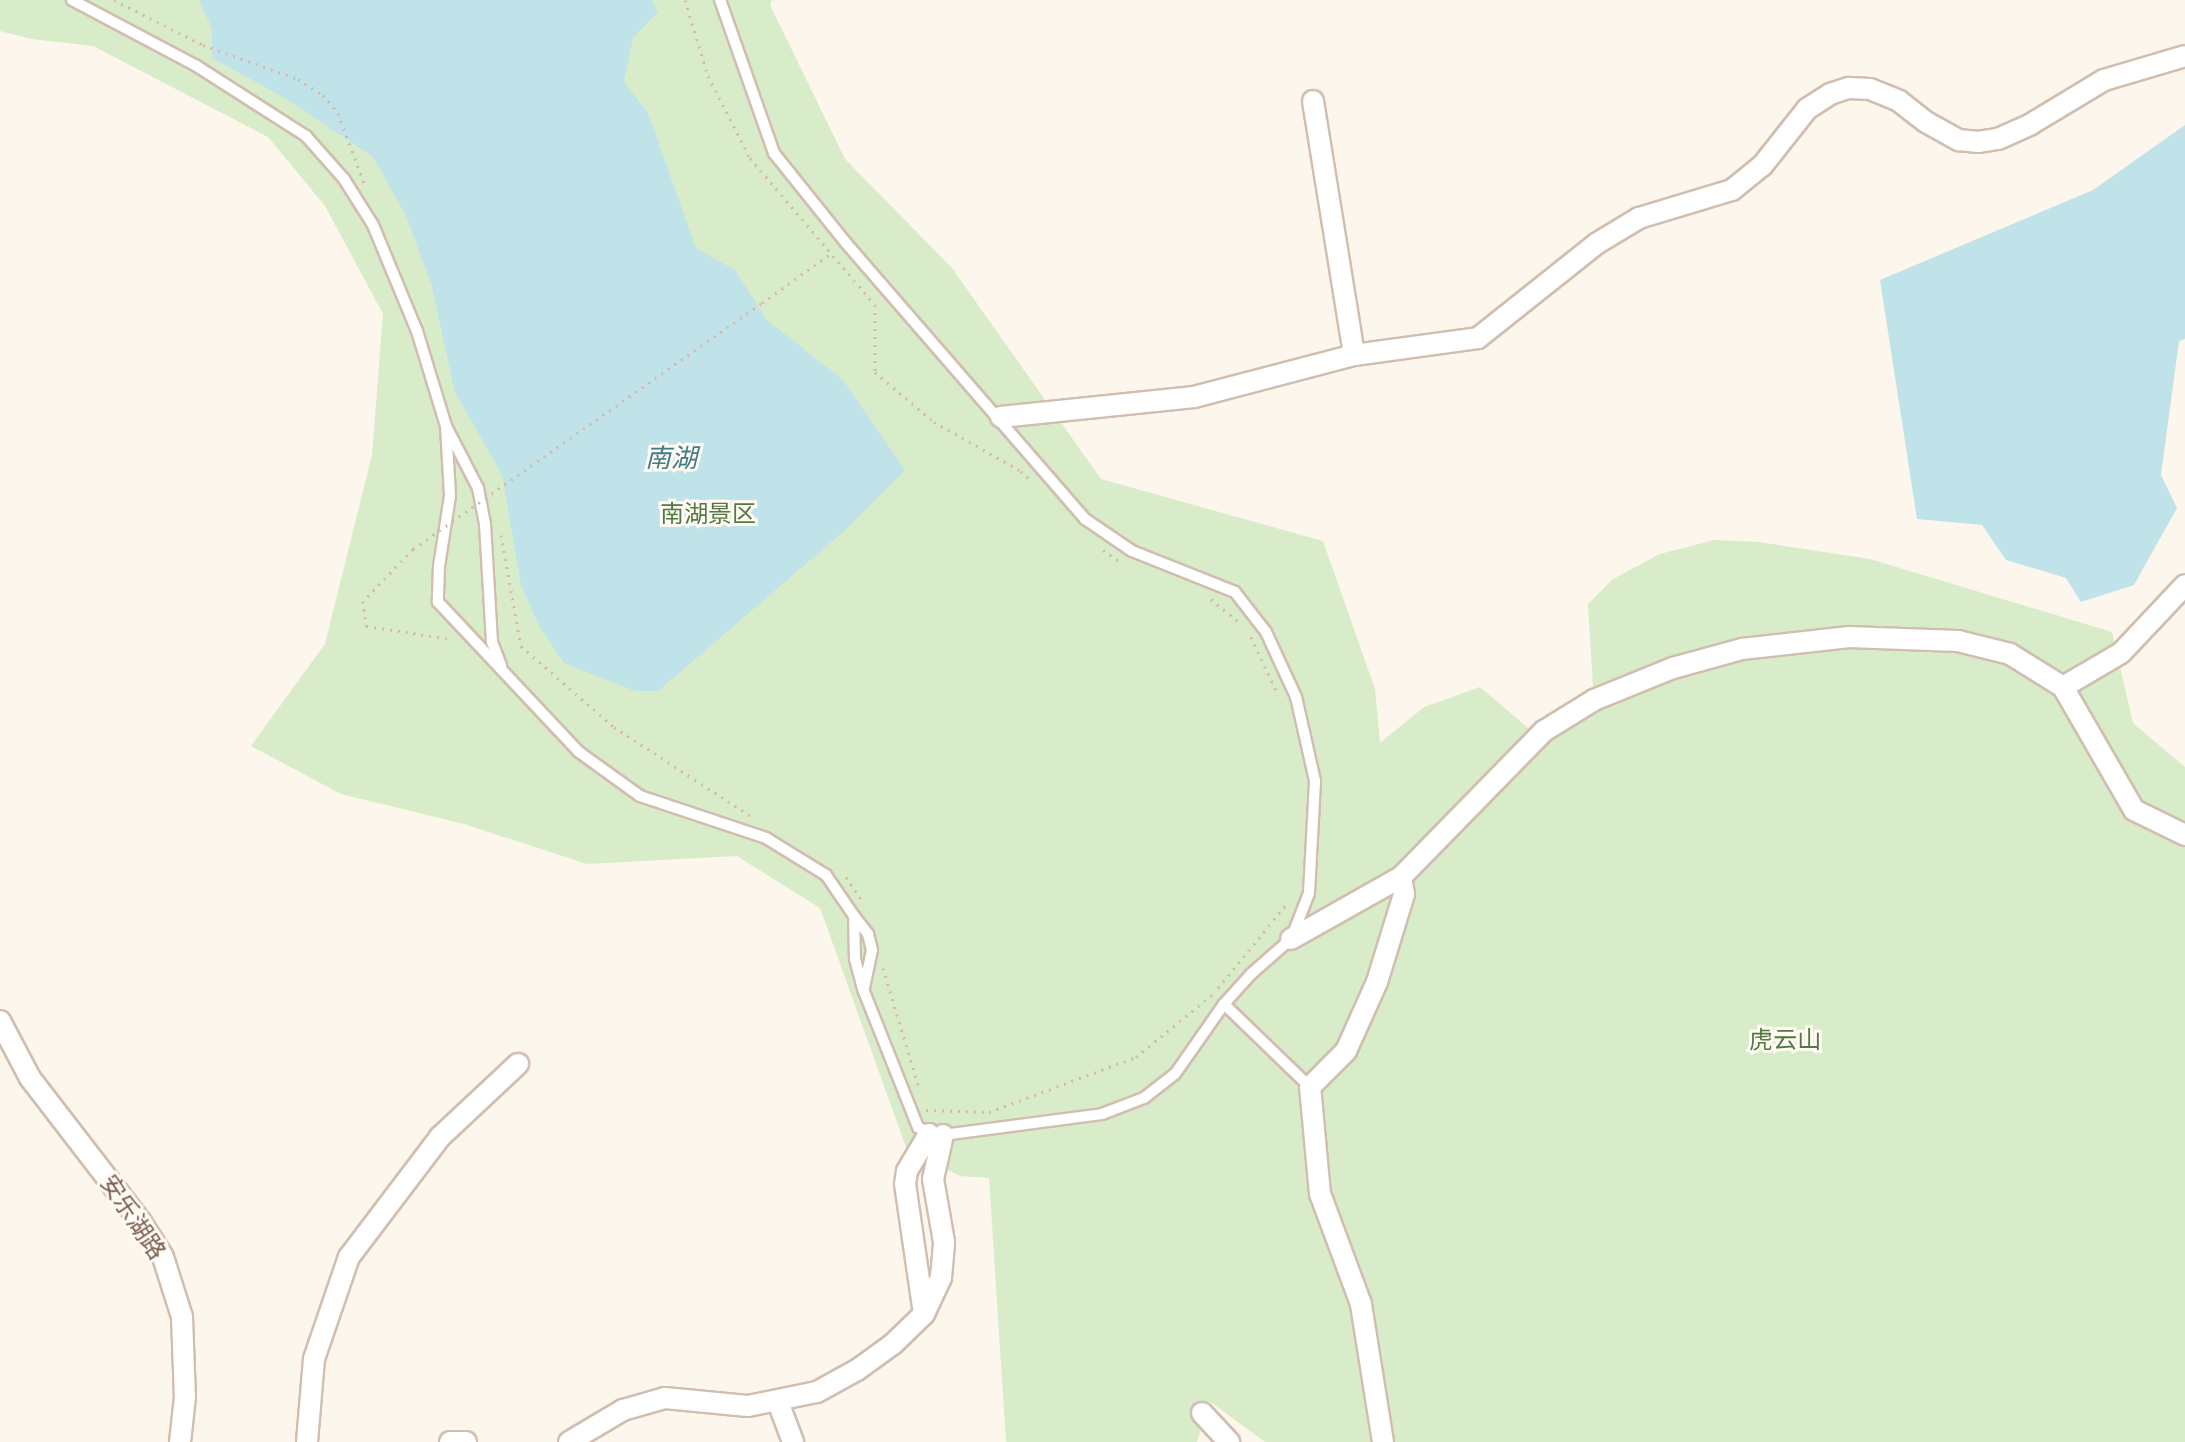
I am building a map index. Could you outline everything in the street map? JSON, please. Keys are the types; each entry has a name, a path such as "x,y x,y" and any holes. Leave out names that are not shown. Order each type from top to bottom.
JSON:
{"street":[{"path":"1001,417 1194,397 1354,355 1478,338 1584,253 1639,218 1732,190 1762,166 1807,109 1830,94 1849,88 1870,89 1899,101 1926,122 1959,140 1978,142 1998,139 2031,124 2104,80 2185,56"},
{"path":"1313,101 1354,355"},
{"path":"2063,687 2121,653 2185,585"},
{"path":"1291,939 1401,877 1544,731 1594,700 1673,668 1742,649 1849,637 1958,641 2010,654 2063,687 2134,810 2185,835"},
{"path":"1383,1442 1361,1304 1320,1194 1310,1087 1346,1051 1371,996 1404,894 1401,877"},
{"name":"安乐湖路","path":"0,1021 30,1078 141,1222 163,1257 182,1317 185,1397 180,1442"},
{"path":"307,1442 314,1359 349,1257 440,1137 518,1064"},
{"path":"569,1442 623,1410 665,1398 748,1406 817,1392 857,1370 893,1344 924,1314 941,1278 944,1242 933,1179 936,1135"},
{"path":"924,1314 905,1184 907,1171 936,1135"},
{"path":"778,1402 793,1442"},
{"path":"1202,1413 1229,1442"},
{"path":"450,1442 466,1442"}],"lane":[{"path":"72,0 208,73 306,136 335,169 373,225 417,331 446,426 478,488 485,524 492,642 505,675"},
{"path":"720,0 774,153 846,243 1001,417 1085,519 1132,551 1235,592 1266,632 1296,697 1315,781 1309,893 1291,939 1251,974 1224,1004 1175,1074 1144,1098 1102,1114 936,1135 918,1127 863,989 855,959 854,916"},
{"path":"446,426 450,496 439,566 438,602 579,752 640,796 766,838 826,875 868,934 872,950 863,989"},
{"path":"1224,1004 1310,1087"}],"path":[{"path":"114,0 203,45 298,79 323,95 338,113 367,189"},
{"path":"685,0 708,76 750,158 875,305 875,372 934,422 1021,471 1032,482"},
{"path":"473,642 366,626 363,601 413,549 846,243"},
{"path":"490,491 493,505"},
{"path":"500,533 521,646 614,727 752,817"},
{"path":"1101,548 1112,559 1127,564"},
{"path":"1211,599 1247,629 1279,697"},
{"path":"845,876 861,895 865,909"},
{"path":"882,964 926,1112 989,1112 1136,1057 1213,994 1292,899"}],"green space":[{"path":"0,0 772,0 770,5 845,159 952,268 1101,479 1323,541 1375,689 1380,743 1424,707 1480,687 1528,728 1593,687 1588,604 1613,579 1660,554 1714,540 1759,542 1870,559 2112,632 2133,723 2185,767 2185,1442 1265,1442 1209,1401 1197,1442 1006,1442 989,1178 960,1176 907,1150 820,908 737,856 587,864 464,824 341,794 251,746 325,644 372,455 383,314 325,206 268,137 93,46 31,39 0,31"}],"water":[{"name":"南湖","path":"199,0 652,0 658,12 633,38 624,82 648,113 696,248 735,270 766,319 843,380 905,470 843,532 658,691 635,691 564,663 539,626 521,585 502,475 455,392 431,283 406,216 373,157 285,98 212,58 212,29"},
{"path":"2185,125 2185,339 2179,341 2161,475 2177,508 2134,585 2081,602 2066,578 2006,560 1982,525 1917,519 1880,280 2093,190"}],"park label":[{"name":"南湖景区","path":"708,514"},
{"name":"虎云山","path":"1785,1040"}]}
